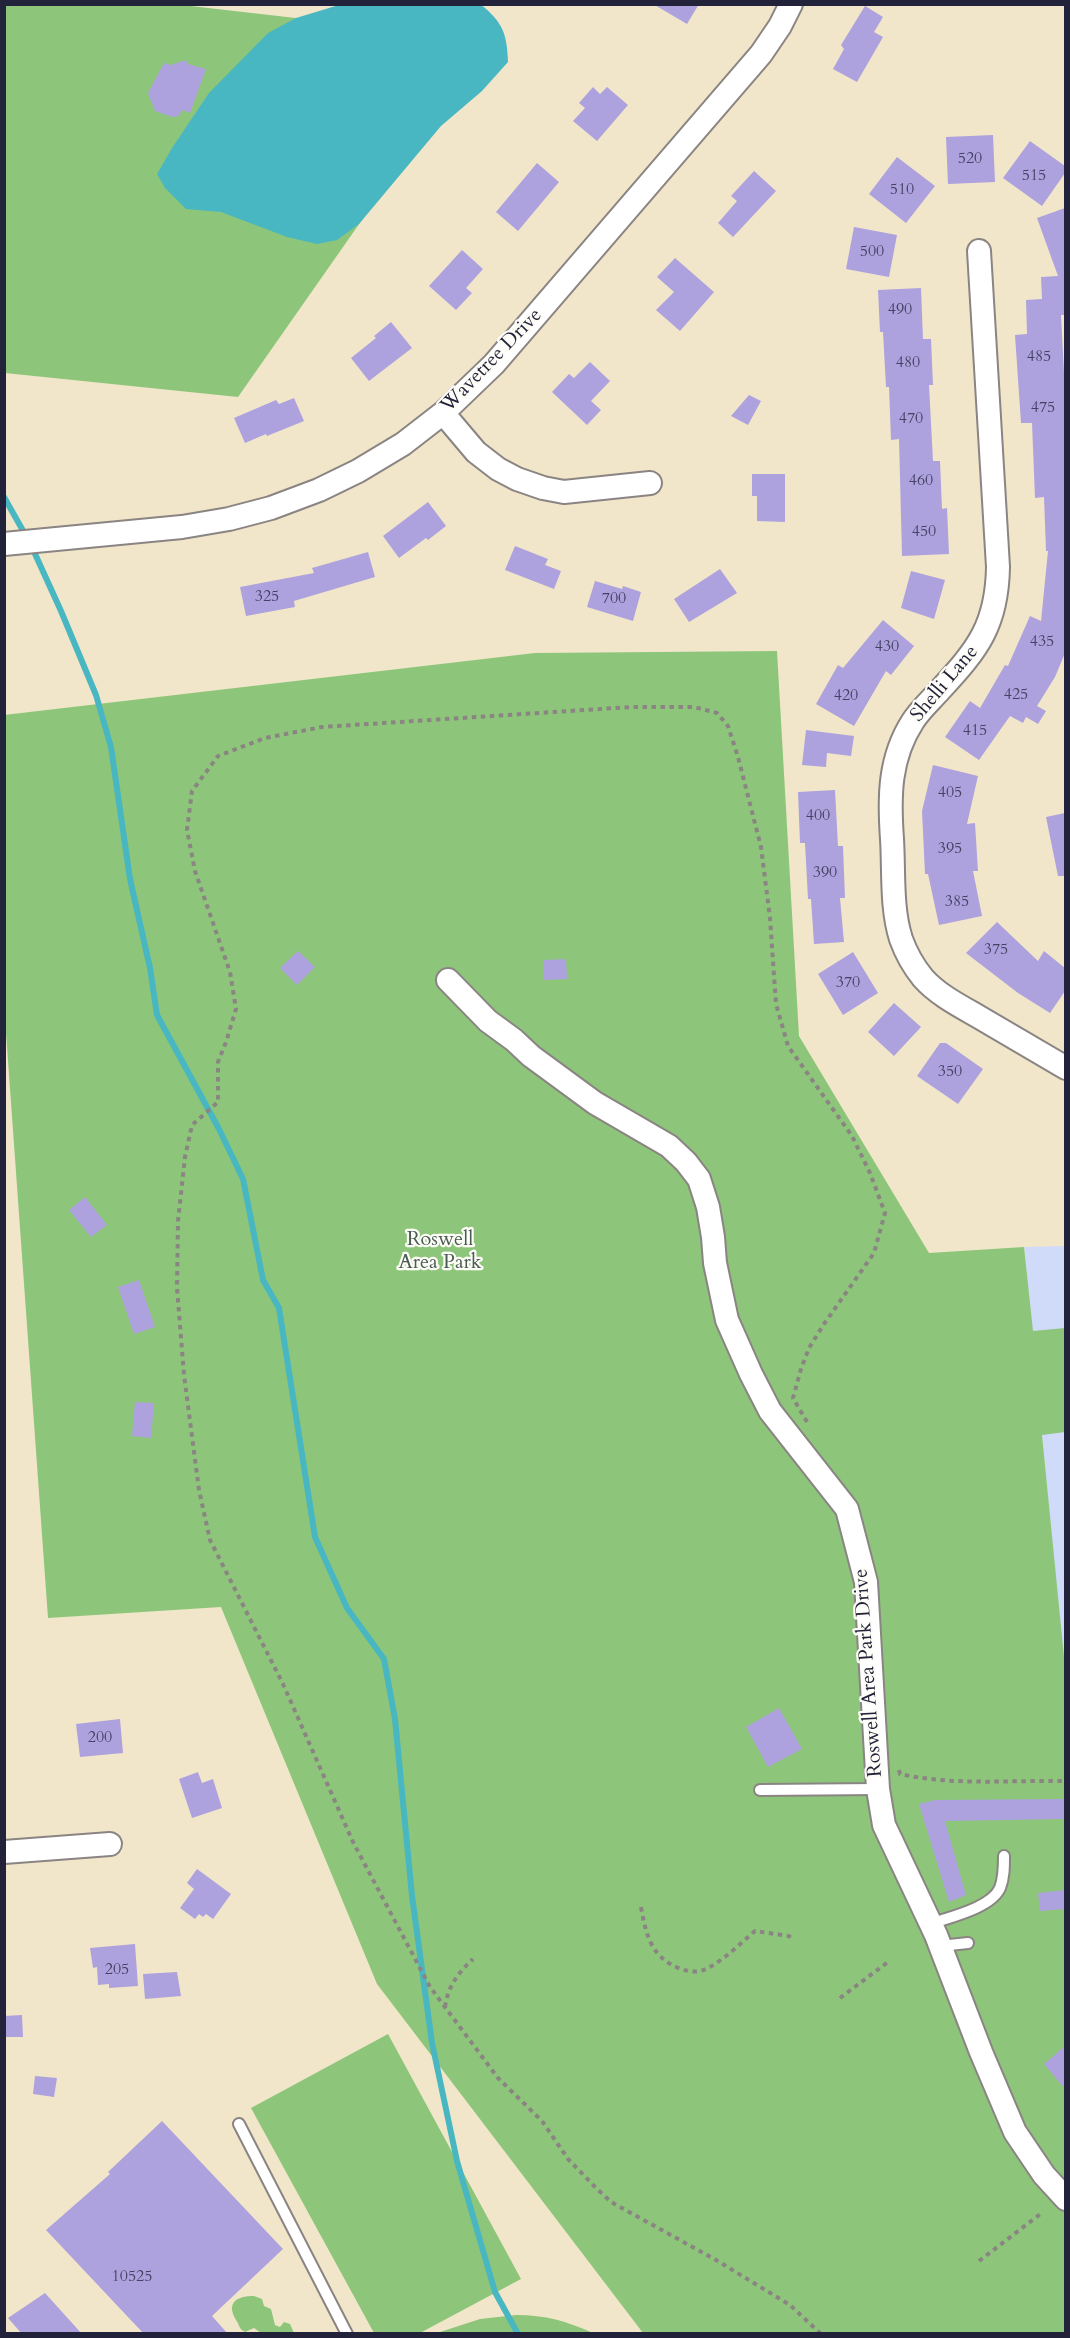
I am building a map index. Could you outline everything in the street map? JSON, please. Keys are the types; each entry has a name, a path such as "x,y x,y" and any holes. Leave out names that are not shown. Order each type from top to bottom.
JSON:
{"street":[{"name":"Wavetree Drive","path":"4,543 182,527 229,519 271,508 319,490 358,471 403,444 443,413 494,364 761,54 780,26 791,4"},
{"name":"Shelli Lane","path":"979,250 998,590 991,618 980,643 914,719 893,764 890,798 896,916 900,938 908,956 924,979 945,997 1065,1068"},
{"path":"443,413 476,452 498,469 543,489 564,492 650,483"},
{"name":"Roswell Area Park Drive","path":"448,980 488,1021 531,1056 596,1103 669,1146 686,1162 699,1179 708,1207 715,1263 727,1320 750,1374 770,1411 847,1509 866,1582 878,1789 884,1826 940,1946 1015,2132 1044,2175 1065,2199"},
{"path":"4,1852 110,1844"}],"lane":[{"path":"760,1790 878,1789"},
{"path":"930,1924 986,1903 994,1897 1003,1879 1004,1856"},
{"path":"940,1946 968,1943"},
{"path":"239,2124 347,2334"}],"path":[{"path":"793,1398 801,1368 810,1348 874,1253 885,1213 870,1173 852,1136 788,1046 776,1004 770,918 761,847 728,726 717,713 694,707 631,707 322,727 265,738 218,756 192,791 187,830 195,871 230,972 236,1009 218,1062 218,1102 192,1125 178,1221 177,1288 184,1375 199,1490 210,1540 283,1684 353,1842 430,1987 498,2078 542,2121 568,2159 611,2202 716,2260 790,2305 821,2334"},
{"path":"900,1774 925,1780 997,1782 1065,1780"},
{"path":"640,1907 646,1935 656,1953 665,1962 690,1972 706,1969 715,1964 756,1931 789,1936 793,1940"},
{"path":"445,2007 447,1994 454,1980 472,1959"},
{"path":"840,1998 888,1962"},
{"path":"979,2262 1043,2212"}],"shaded area":[{"path":"1065,1246 1065,1677 1024,1247"}],"green space":[{"path":"4,5 182,5 488,40 238,397 5,373"},
{"name":"Roswell Area Park","path":"777,651 799,1036 929,1253 1024,1247 1033,1331 1065,1328 1065,1432 1042,1435 1066,1677 1065,2333 643,2333 377,1984 221,1607 48,1618 5,1019 4,715 535,653"},
{"path":"388,2034 521,2279 420,2333 374,2333 251,2108"},
{"path":"254,2296 262,2299 264,2306 271,2309 275,2325 280,2327 284,2322 290,2324 294,2333 261,2333 254,2328 245,2332 242,2330 233,2314 234,2302 242,2297"},
{"path":"516,2315 556,2320 593,2333 437,2333 480,2319"}],"water":[{"path":"480,4 494,17 502,29 508,62 482,91 441,126 359,224 337,240 317,244 287,237 221,212 186,209 165,188 157,174 209,93 268,33 296,18 339,5"}],"building":[{"path":"653,4 699,4 687,24"},
{"path":"865,6 883,17 874,32 883,37 857,82 833,69 844,49 841,45"},
{"path":"186,60 188,64 206,69 190,113 182,110 179,116 172,117 155,111 148,93 164,63 171,65"},
{"path":"593,87 600,94 607,87 628,105 597,141 573,121 585,108 579,103"},
{"path":"993,135 995,182 948,184 946,137"},
{"path":"1030,141 1065,166 1065,173 1042,206 1003,178"},
{"path":"897,157 935,186 906,223 869,194"},
{"path":"537,163 559,182 518,231 496,212"},
{"path":"754,171 776,191 733,237 718,223 737,201 731,196"},
{"path":"1065,208 1065,315 1061,315 1065,392 1065,653 1055,677 1037,706 1046,711 1038,724 1026,717 1023,723 1010,716 979,760 945,737 970,701 980,708 1005,665 1008,666 1030,616 1041,621 1048,551 1046,551 1044,497 1035,498 1032,423 1021,423 1015,335 1027,334 1026,300 1042,299 1041,277 1058,276 1037,218"},
{"path":"854,227 897,235 889,277 846,269"},
{"path":"462,250 483,269 466,288 472,293 456,310 429,286"},
{"path":"675,258 714,292 680,331 656,310 674,292 657,277"},
{"path":"921,288 923,339 931,339 933,385 929,385 933,461 940,461 942,509 947,508 949,554 902,556 899,439 891,440 889,387 886,387 878,290"},
{"path":"391,322 412,348 369,381 351,358 376,338 374,336"},
{"path":"590,362 610,381 591,401 601,410 587,425 552,392 569,374 574,378"},
{"path":"749,395 761,401 748,425 731,416"},
{"path":"294,398 304,421 245,443 234,418 276,400 279,404"},
{"path":"752,474 785,474 785,522 757,521 757,496 752,496"},
{"path":"428,502 446,526 399,558 383,536"},
{"path":"515,546 548,559 545,565 561,571 554,589 505,570"},
{"path":"368,552 375,577 294,601 295,607 246,616 240,587 314,573 312,568"},
{"path":"720,569 737,593 689,622 674,599"},
{"path":"911,571 945,580 934,619 901,608"},
{"path":"595,581 641,592 633,621 587,607"},
{"path":"883,620 914,646 891,675 886,671 854,726 816,704 838,665 843,668"},
{"path":"806,730 854,736 851,756 827,753 826,767 802,765"},
{"path":"933,765 978,776 967,824 975,823 978,871 973,871 982,916 939,925 928,874 925,874 922,811"},
{"path":"835,790 838,846 843,846 845,898 840,898 844,942 814,944 811,899 808,899 805,843 800,843 798,792"},
{"path":"1065,813 1065,876 1058,876 1046,817"},
{"path":"997,922 1038,961 1044,951 1065,968 1065,991 1050,1013 1018,993 966,953"},
{"path":"298,951 315,967 297,985 280,968"},
{"path":"853,952 878,993 843,1015 818,974"},
{"path":"566,959 567,979 544,980 543,960"},
{"path":"894,1003 921,1027 894,1056 868,1032"},
{"path":"940,1043 946,1043 983,1069 958,1104 917,1076"},
{"path":"85,1197 107,1225 91,1237 69,1210"},
{"path":"139,1280 155,1327 134,1334 118,1287"},
{"path":"135,1402 154,1403 151,1438 132,1436"},
{"path":"779,1708 802,1749 768,1767 746,1727"},
{"path":"120,1719 123,1753 80,1757 76,1724"},
{"path":"198,1772 202,1783 213,1779 222,1808 192,1818 179,1779"},
{"path":"1065,1799 1065,1819 945,1821 966,1895 949,1902 919,1804 935,1800"},
{"path":"197,1869 231,1894 213,1919 206,1914 203,1917 199,1914 195,1919 180,1908 194,1889 187,1883"},
{"path":"1065,1890 1065,1909 1040,1911 1038,1893"},
{"path":"135,1944 138,1986 109,1988 109,1984 98,1985 97,1967 93,1968 90,1948"},
{"path":"177,1972 181,1996 145,1999 143,1974"},
{"path":"22,2015 23,2037 4,2037 4,2016"},
{"path":"1065,2046 1065,2089 1044,2064"},
{"path":"35,2076 57,2078 54,2097 33,2094"},
{"path":"162,2121 283,2249 212,2316 228,2334 144,2334 46,2230 110,2174 108,2172"},
{"path":"45,2293 82,2334 22,2334 8,2318"}],"waterway":[{"path":"4,497 26,536"},
{"path":"31,545 96,695 111,747 130,879 150,968 157,1015 219,1129 243,1179 263,1280 279,1308 315,1537 347,1608 384,1659 395,1719 412,1896 432,2043 457,2161 495,2292 518,2334"}]}
